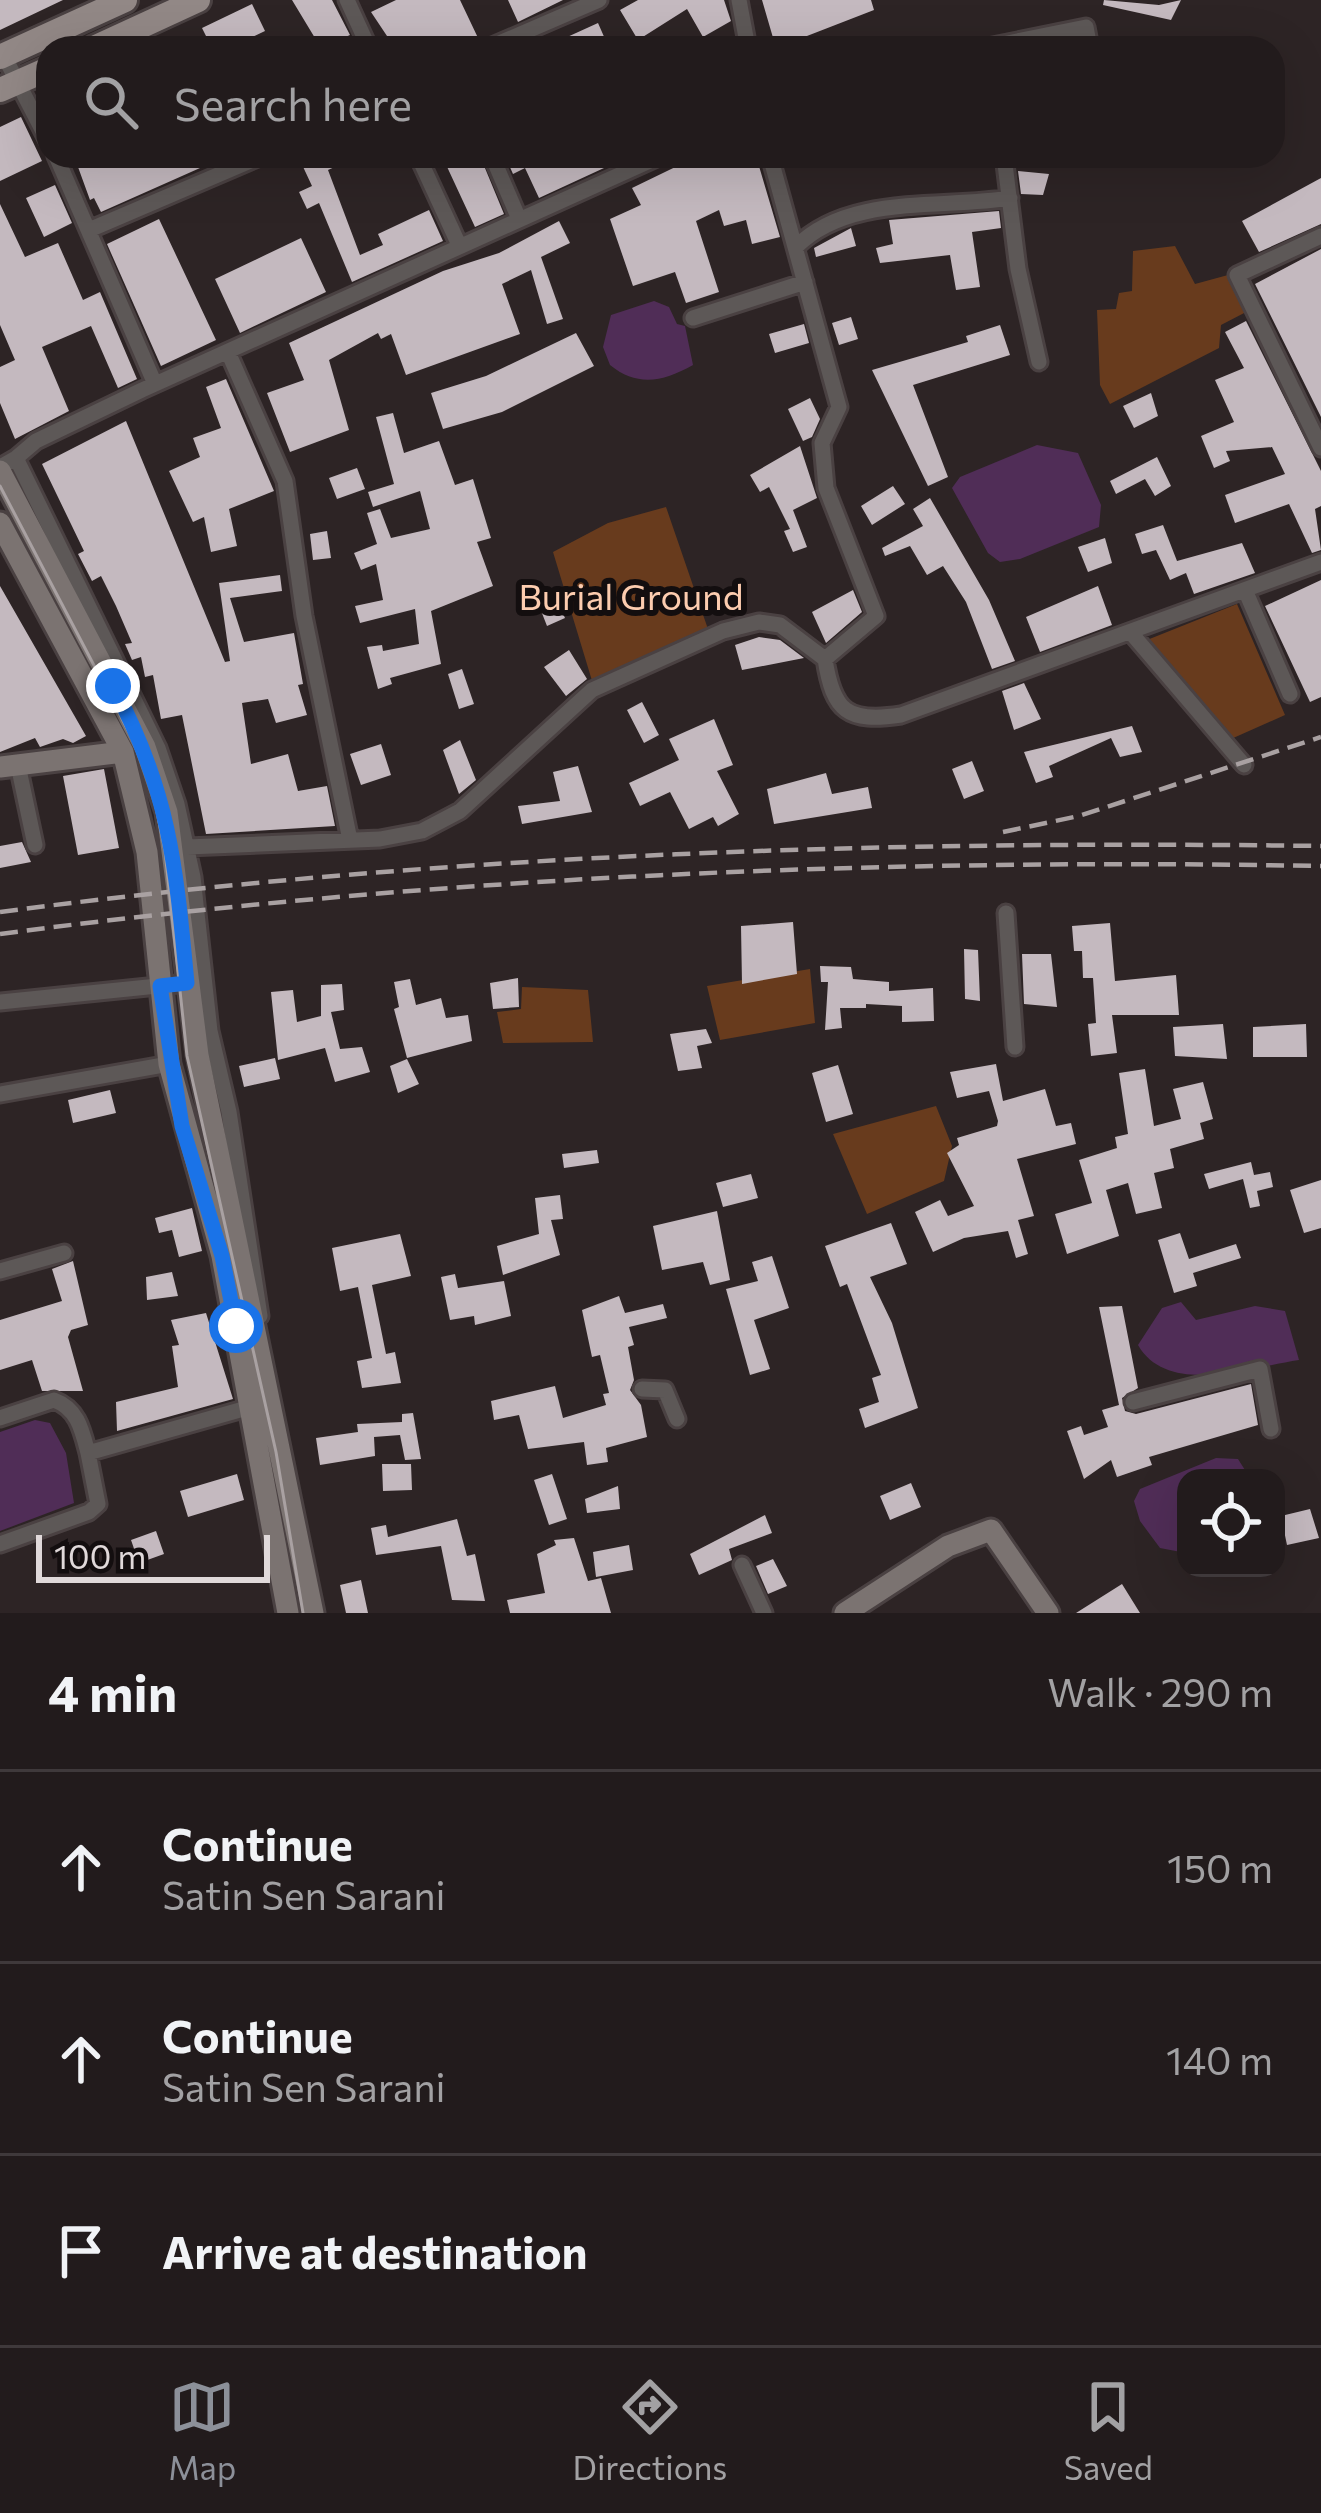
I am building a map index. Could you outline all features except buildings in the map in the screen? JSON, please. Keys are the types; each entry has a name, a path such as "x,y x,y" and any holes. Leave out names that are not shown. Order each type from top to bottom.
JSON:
{"main road":[{"path":"46,36 124,0"},
{"path":"120,36 198,0"},
{"path":"2,56 36,40"},
{"path":"5,465 154,767 174,854 187,983 313,1613"},
{"path":"0,523 123,752 145,836 169,1064 222,1256 254,1406 289,1613"},
{"path":"9,766 123,752"},
{"path":"844,1613 948,1546 991,1530 1048,1613"}],"street":[{"path":"346,0 362,36"},
{"path":"516,36 599,0"},
{"path":"740,0 746,36"},
{"path":"1043,36 1086,27 1088,36"},
{"path":"2,56 9,87 36,124"},
{"path":"61,168 155,384"},
{"path":"89,230 234,168"},
{"path":"424,168 459,245"},
{"path":"497,168 519,219"},
{"path":"259,1347 264,1338 254,1250 210,1031 187,847 158,748 5,465 36,441 155,384 634,168"},
{"path":"773,168 838,407 822,442 826,488 876,616 825,659"},
{"path":"1006,168 1018,269 1039,362"},
{"path":"796,247 810,232 845,218 902,207 1010,198"},
{"path":"1321,236 1237,275 1321,448"},
{"path":"693,318 805,283"},
{"path":"228,352 285,481 304,616 350,840"},
{"path":"187,847 350,840 422,831 460,812 592,690 723,631 759,622 780,625 825,659 830,691 840,706 860,718 878,718 1132,634 1321,562"},
{"path":"1245,590 1290,694"},
{"path":"1132,634 1167,681 1244,765"},
{"path":"9,766 35,845"},
{"path":"1006,914 1015,1047"},
{"path":"0,1002 187,983"},
{"path":"0,1094 169,1064"},
{"path":"0,1271 64,1253"},
{"path":"1133,1402 1260,1369 1271,1429"},
{"path":"642,1389 665,1390 676,1419"},
{"path":"0,1418 60,1402 80,1423 98,1504 89,1512 0,1544"},
{"path":"88,1453 254,1406"},
{"path":"742,1565 764,1613"}],"green space":[{"path":"1175,246 1195,284 1228,275 1248,311 1221,325 1219,348 1110,404 1100,385 1097,310 1116,309 1119,293 1132,291 1133,251"},
{"name":"Burial Ground","path":"666,507 709,632 593,684 553,552 608,523"},
{"path":"1237,604 1285,715 1231,739 1142,642"},
{"path":"810,969 815,1023 720,1040 707,986"},
{"path":"522,987 588,990 593,1042 503,1043 497,1012 521,1009"},
{"path":"936,1106 952,1146 944,1181 867,1214 833,1134"}],"shaded area":[{"path":"654,301 669,307 677,324 685,326 693,365 661,378 630,377 610,365 603,347 611,315"},
{"path":"1037,445 1078,453 1101,505 1099,527 1020,559 1000,562 988,553 952,488 960,477"},
{"path":"1181,1302 1196,1320 1255,1306 1285,1311 1299,1360 1212,1375 1169,1370 1152,1361 1138,1345 1162,1308"},
{"path":"35,1420 50,1423 66,1453 74,1503 0,1531 0,1432"},
{"path":"1216,1458 1238,1459 1244,1469 1189,1469"},
{"path":"1177,1474 1177,1551 1160,1548 1140,1521 1134,1501 1140,1489"}],"tram line":[{"path":"0,486 131,736 152,788 165,851 187,1056 276,1452 303,1613"}],"railway":[{"path":"1003,832 1079,816 1321,737"},
{"path":"0,912 329,876 659,855 990,846 1321,846"},
{"path":"0,934 329,898 659,875 990,865 1321,866"}],"route":[{"path":"113,686 154,767 167,812 187,983 160,986 169,1064 182,1126 222,1256 236,1326"}]}
